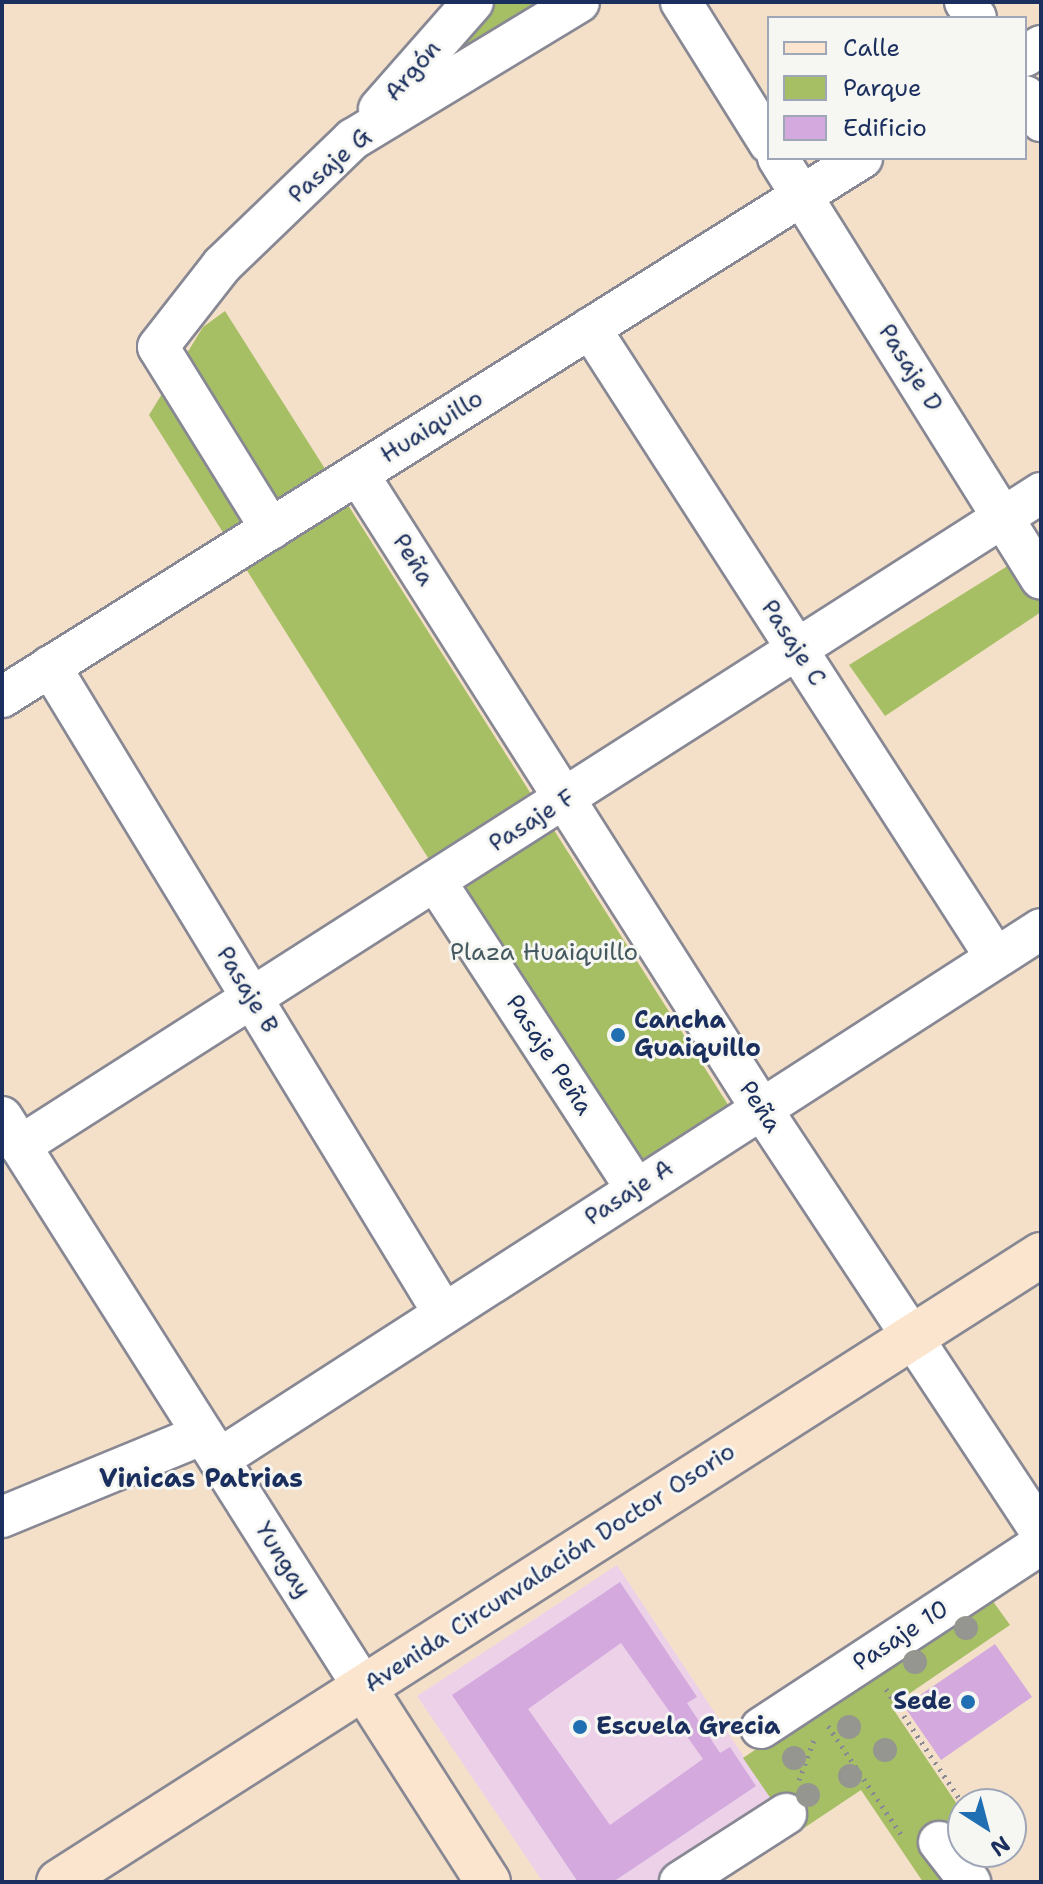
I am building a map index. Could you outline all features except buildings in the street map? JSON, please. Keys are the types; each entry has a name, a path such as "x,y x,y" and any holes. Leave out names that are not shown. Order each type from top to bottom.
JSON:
{"main road":[{"name":"Avenida Circunvalación Doctor Osorio","path":"59,1882 1041,1255"},
{"name":"Yungay","path":"364,1688 488,1882"}],"street":[{"name":"Argón","path":"353,139 473,2"},
{"name":"Pasaje G","path":"271,529 158,347 222,265 353,139 579,2"},
{"path":"681,2 767,140"},
{"path":"1027,99 1041,121"},
{"name":"Pasaje D","path":"779,160 1041,579"},
{"name":"Huaiquillo","path":"2,697 859,160"},
{"name":"Pasaje C","path":"590,328 996,958"},
{"name":"Peña","path":"358,474 761,1108 1041,1532"},
{"name":"Pasaje F","path":"11,1132 253,1000 1041,493"},
{"name":"Pasaje B","path":"50,666 444,1314"},
{"name":"Pasaje Peña","path":"436,882 636,1189"},
{"name":"Pasaje A","path":"2,1517 211,1447 444,1314 1041,929"},
{"name":"Yungay","path":"11,1132 364,1688"},
{"name":"Pasaje 10","path":"761,1728 1041,1544"},
{"path":"680,1882 786,1814"},
{"path":"939,1842 970,1882"}],"path":[{"path":"865,1659 952,1788"},
{"path":"786,1814 823,1718 917,1857 939,1842"}],"shaded area":[{"name":"Escuela Grecia","path":"617,1565 775,1804 654,1882 543,1882 417,1696"}],"green space":[{"path":"494,2 552,2 405,95"},
{"name":"Plaza Huaiquillo","path":"225,311 732,1111 613,1195 450,945 471,926 149,415 203,327"},
{"path":"1035,549 1041,559 1041,612 885,716 849,665"},
{"path":"987,1593 1010,1625 891,1706 947,1789 947,1826 929,1841 957,1882 923,1882 861,1790 795,1834 743,1758"}],"place":[{"name":"Cancha Guaiquillo","path":"618,1035"},
{"name":"Sede","path":"968,1702"},
{"name":"Escuela Grecia","path":"580,1727"}],"district":[{"name":"Vinicas Patrias","path":"201,1478"}]}
